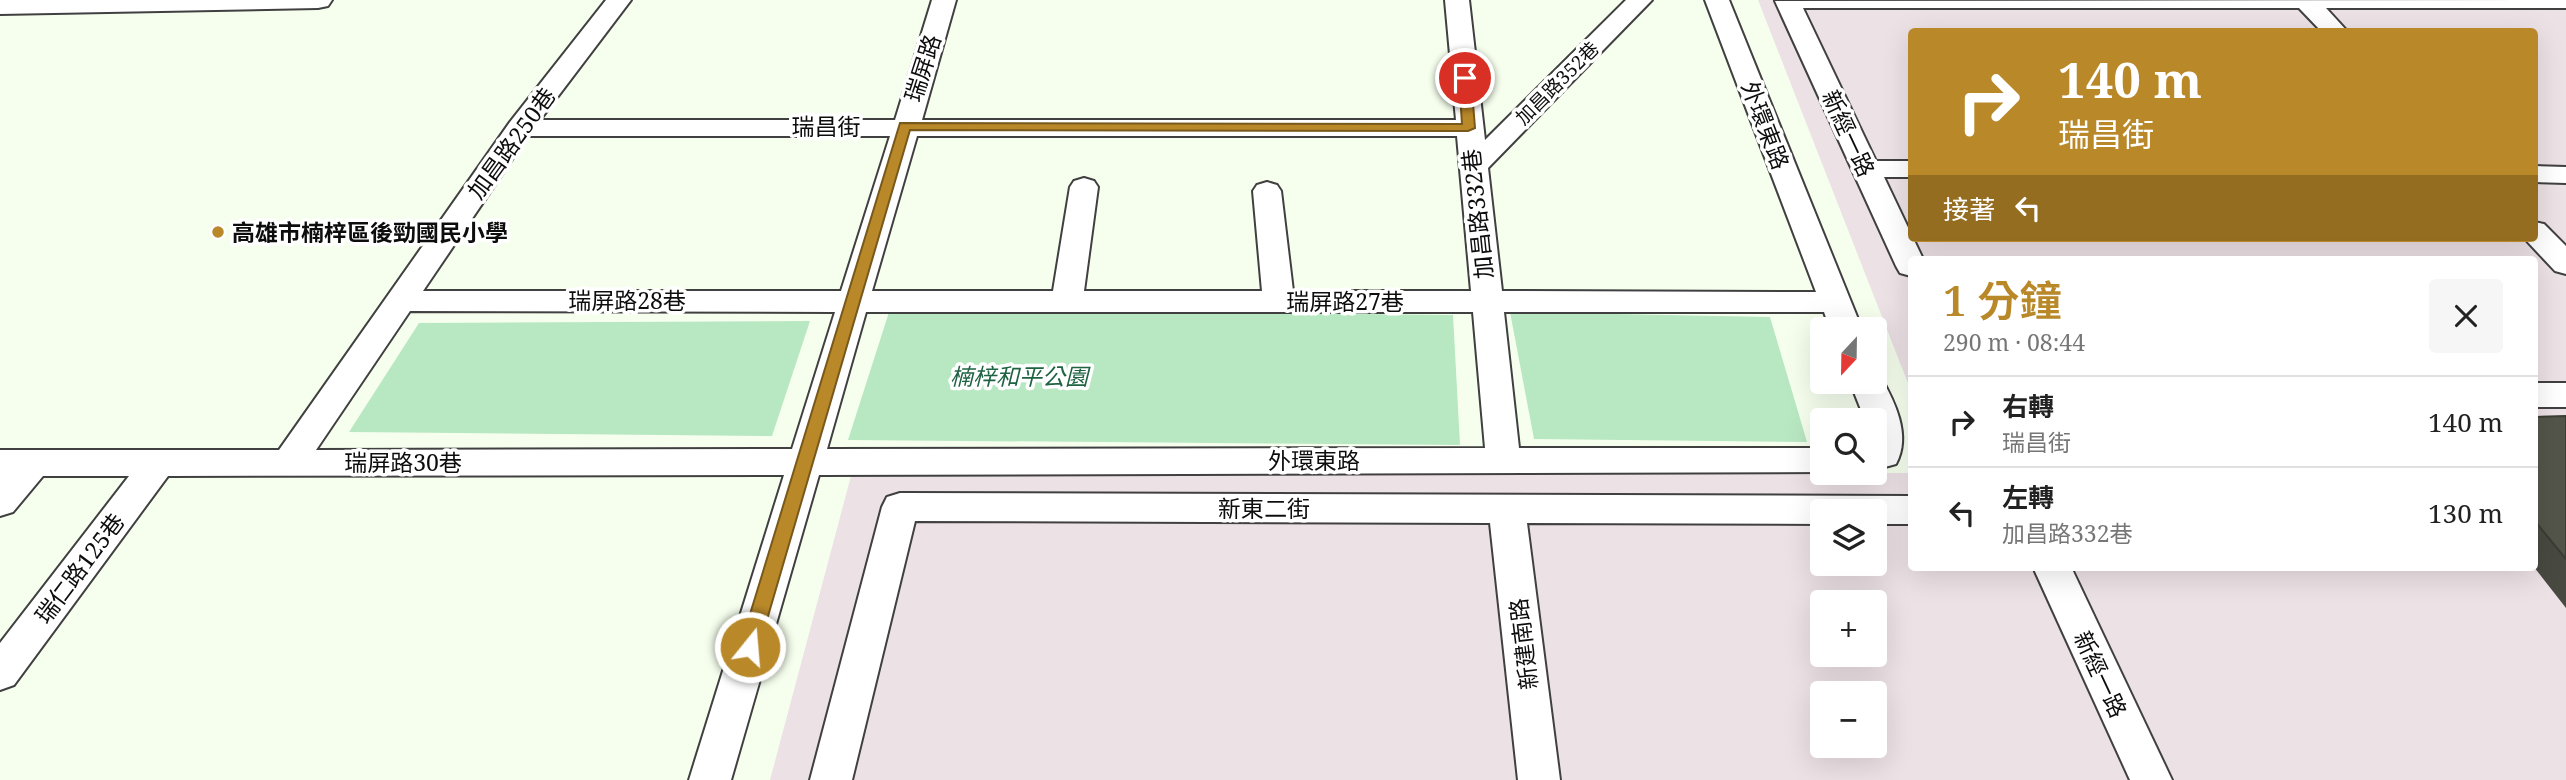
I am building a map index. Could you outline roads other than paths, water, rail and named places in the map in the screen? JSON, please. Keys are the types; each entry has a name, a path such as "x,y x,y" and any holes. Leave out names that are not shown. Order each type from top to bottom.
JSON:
{"street":[{"path":"13,4 318,0"},
{"name":"加昌路250巷","path":"289,462 520,128 619,0"},
{"name":"瑞屏路","path":"710,780 904,126 944,0"},
{"name":"加昌路332巷","path":"1457,0 1486,302"},
{"name":"加昌路352巷","path":"1474,166 1640,0"},
{"name":"外環東路","path":"1717,0 1841,316"},
{"path":"1787,1 2566,1"},
{"name":"新經一路","path":"1787,1 1908,260"},
{"path":"2305,1 2332,28"},
{"name":"瑞昌街","path":"520,128 1468,128"},
{"path":"1866,169 1908,169"},
{"path":"2538,174 2566,174"},
{"path":"1068,300 1084,187"},
{"path":"1267,191 1279,301"},
{"path":"2538,235 2566,264"},
{"name":"瑞屏路27巷","path":"854,299 1486,302 1841,316"},
{"name":"瑞屏路28巷","path":"400,301 854,299"},
{"path":"1486,302 1503,459"},
{"path":"2538,395 2566,395"},
{"name":"外環東路","path":"806,461 1810,461"},
{"name":"瑞屏路30巷","path":"17,463 806,461"},
{"path":"0,502 17,463"},
{"name":"瑞仁路125巷","path":"0,673 158,463"},
{"name":"新東二街","path":"831,780 900,507 1908,510"},
{"name":"新建南路","path":"1507,509 1539,780"},
{"name":"新經一路","path":"2054,571 2151,780"}],"place":[{"name":"高雄市楠梓區後勁國民小學","path":"218,232"}],"park label":[{"name":"楠梓和平公園","path":"1019,376"}]}
